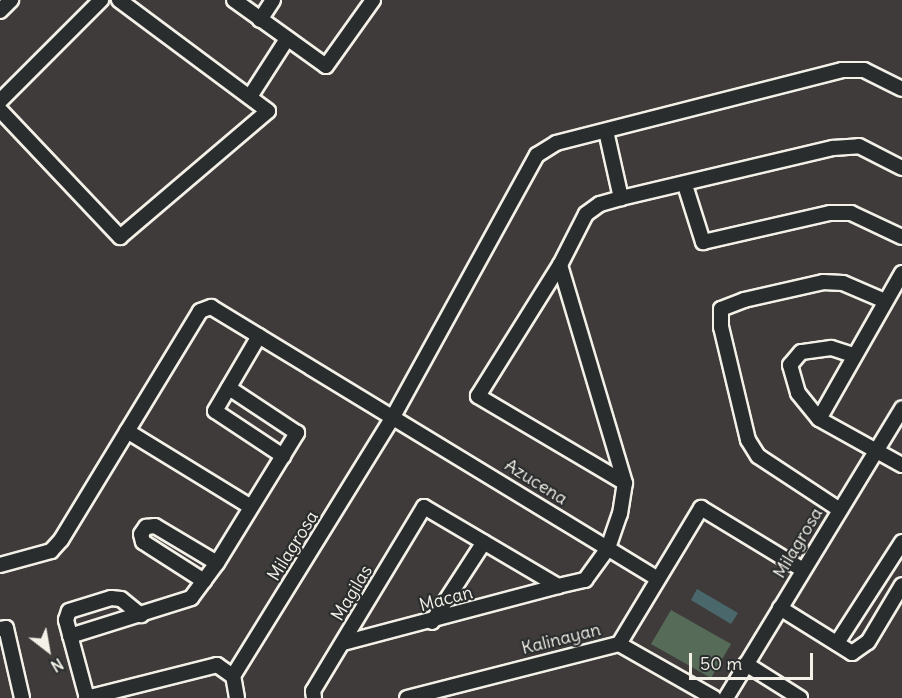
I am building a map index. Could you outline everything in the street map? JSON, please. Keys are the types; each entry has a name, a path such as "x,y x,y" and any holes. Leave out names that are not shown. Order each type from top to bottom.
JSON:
{"street":[{"path":"0,11 11,0"},
{"path":"0,101 101,0"},
{"path":"0,110 120,237 268,111 250,95 118,0"},
{"path":"234,0 326,66 373,0"},
{"path":"260,20 273,0"},
{"path":"250,95 287,39"},
{"name":"Milagrosa","path":"233,676 394,415 537,155 556,143 842,70 864,70 902,89"},
{"path":"606,131 621,198"},
{"path":"625,483 478,396 560,265 586,214 600,204 621,198 685,185 833,148 859,146 902,168"},
{"path":"685,185 703,242 830,213 851,213 902,237"},
{"path":"560,265 625,483"},
{"path":"819,418 902,273"},
{"path":"840,510 758,456 748,440 721,327 721,309 744,300 823,282 843,283 885,301"},
{"name":"Azucena","path":"127,431 200,311 211,307 394,415 658,579"},
{"path":"259,336 215,411 283,456"},
{"path":"853,355 831,348 801,352 790,364 798,393 819,418 902,465"},
{"path":"70,636 191,598 217,563 297,433 229,388"},
{"name":"Milagrosa","path":"726,698 902,408"},
{"path":"0,565 51,551 127,431 251,507"},
{"name":"Macan","path":"343,643 585,580 608,548 620,514 625,483"},
{"name":"Magilas","path":"314,698 313,692 424,507 484,542"},
{"path":"619,644 701,508 803,570"},
{"path":"204,581 143,542 141,534 146,527 155,526 217,563"},
{"path":"432,621 484,542 558,586"},
{"path":"837,643 902,542"},
{"path":"780,608 852,652 861,650 902,585"},
{"path":"141,615 121,599 111,598 69,611 66,620 86,698 217,665 233,676 237,698"},
{"path":"0,629 6,628 5,651 22,698"},
{"name":"Kalinayan","path":"407,698 619,644 714,698"},
{"path":"746,664 800,698"}],"green space":[{"path":"671,610 731,644 711,678 651,644"}],"water":[{"path":"697,589 738,613 731,624 691,600"}]}
